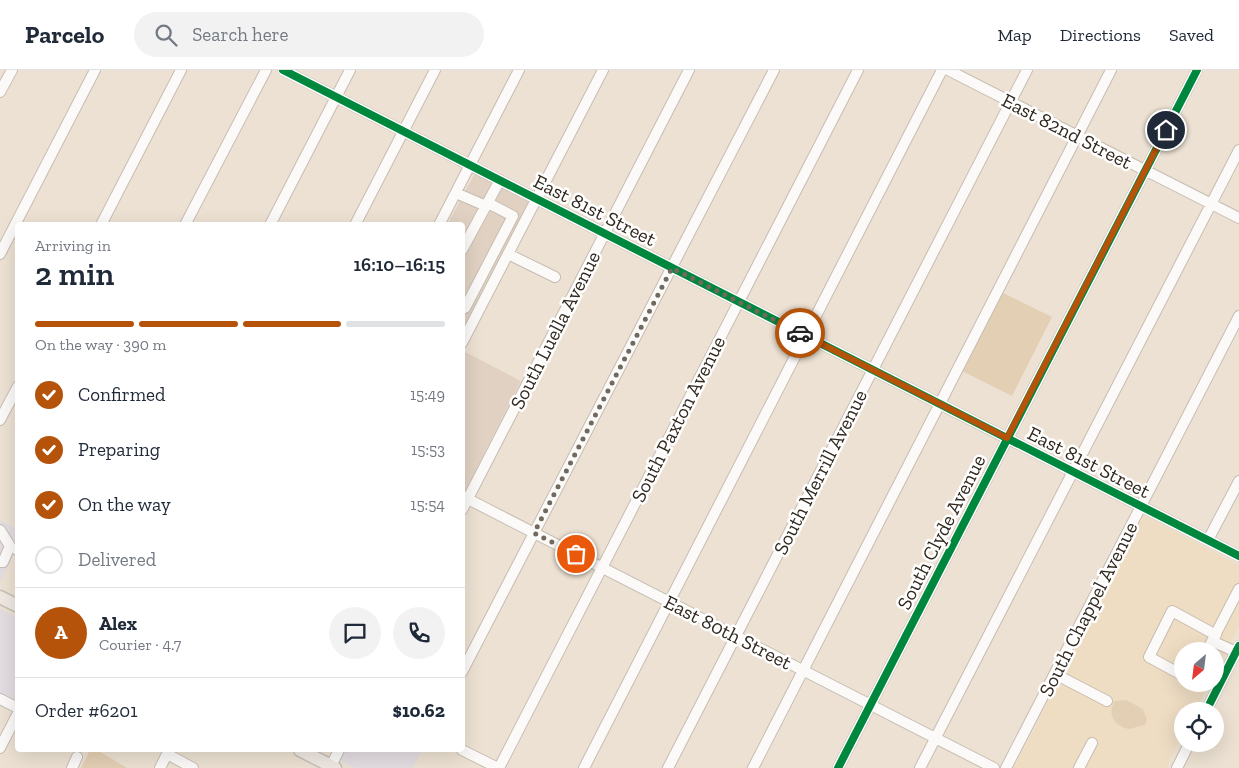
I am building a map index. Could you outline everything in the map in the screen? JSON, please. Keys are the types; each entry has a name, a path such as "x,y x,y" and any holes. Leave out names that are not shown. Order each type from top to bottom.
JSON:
{"main road":[{"path":"0,597 15,604"},
{"path":"304,752 332,767"}],"street":[{"path":"0,92 12,70"},
{"path":"17,222 95,70"},
{"path":"103,222 181,70"},
{"path":"187,222 266,70"},
{"name":"East 81st Street","path":"283,70 1239,556"},
{"path":"272,222 350,70"},
{"path":"356,222 435,70"},
{"path":"442,222 519,70"},
{"path":"465,338 603,70"},
{"name":"South Luella Avenue","path":"465,497 605,234 689,70"},
{"path":"465,666 774,70"},
{"name":"South Paxton Avenue","path":"499,768 858,70"},
{"path":"584,768 942,70"},
{"name":"East 82nd Street","path":"948,70 1239,218"},
{"name":"South Merrill Avenue","path":"668,768 1027,70"},
{"path":"753,768 1111,70"},
{"name":"South Clyde Avenue","path":"838,768 1197,70"},
{"path":"920,768 1239,150"},
{"path":"465,245 500,180"},
{"path":"456,193 513,216 465,308"},
{"path":"0,254 15,225"},
{"path":"508,254 555,277"},
{"name":"South Chappel Avenue","path":"1006,768 1239,316"},
{"path":"0,420 15,392"},
{"path":"1208,540 1239,481"},
{"name":"East 80th Street","path":"465,497 994,768"},
{"path":"0,530 10,546 3,562 0,562"},
{"path":"1212,642 1239,588"},
{"path":"1174,671 1148,656 1172,612 1214,638 1237,649 1210,702"},
{"path":"1055,674 1107,701"},
{"path":"0,700 15,707"},
{"path":"0,748 15,720"},
{"path":"1079,768 1092,744"},
{"path":"465,751 499,768"},
{"path":"160,768 168,752 193,768"},
{"path":"332,767 338,752"},
{"path":"1176,768 1185,752"},
{"path":"72,768 77,757"}],"shaded area":[{"path":"475,173 534,204 465,339 465,222 449,222"},
{"path":"1001,292 1052,317 1012,396 960,370"},
{"path":"465,352 521,381 465,491"},
{"path":"1144,515 1239,565 1239,626 1224,655 1224,642 1174,642 1174,692 1205,692 1200,702 1174,702 1174,752 1166,768 1014,768"},
{"path":"0,520 15,528 15,552 0,582"},
{"path":"0,609 15,617 15,703 13,706 0,699"},
{"path":"1126,700 1143,709 1147,720 1145,725 1129,729 1124,728 1113,719 1111,710 1115,701"},
{"path":"89,752 100,752 127,768 81,768"},
{"path":"343,752 421,752 413,768 354,768 339,760"}],"cycle path":[{"path":"283,70 1239,556"},
{"path":"838,768 1197,70"},
{"path":"1211,702 1239,646"}],"way so far":[{"path":"576,554 534,533 672,268 800,333"}],"route":[{"path":"800,333 1007,438 1166,130"}]}
